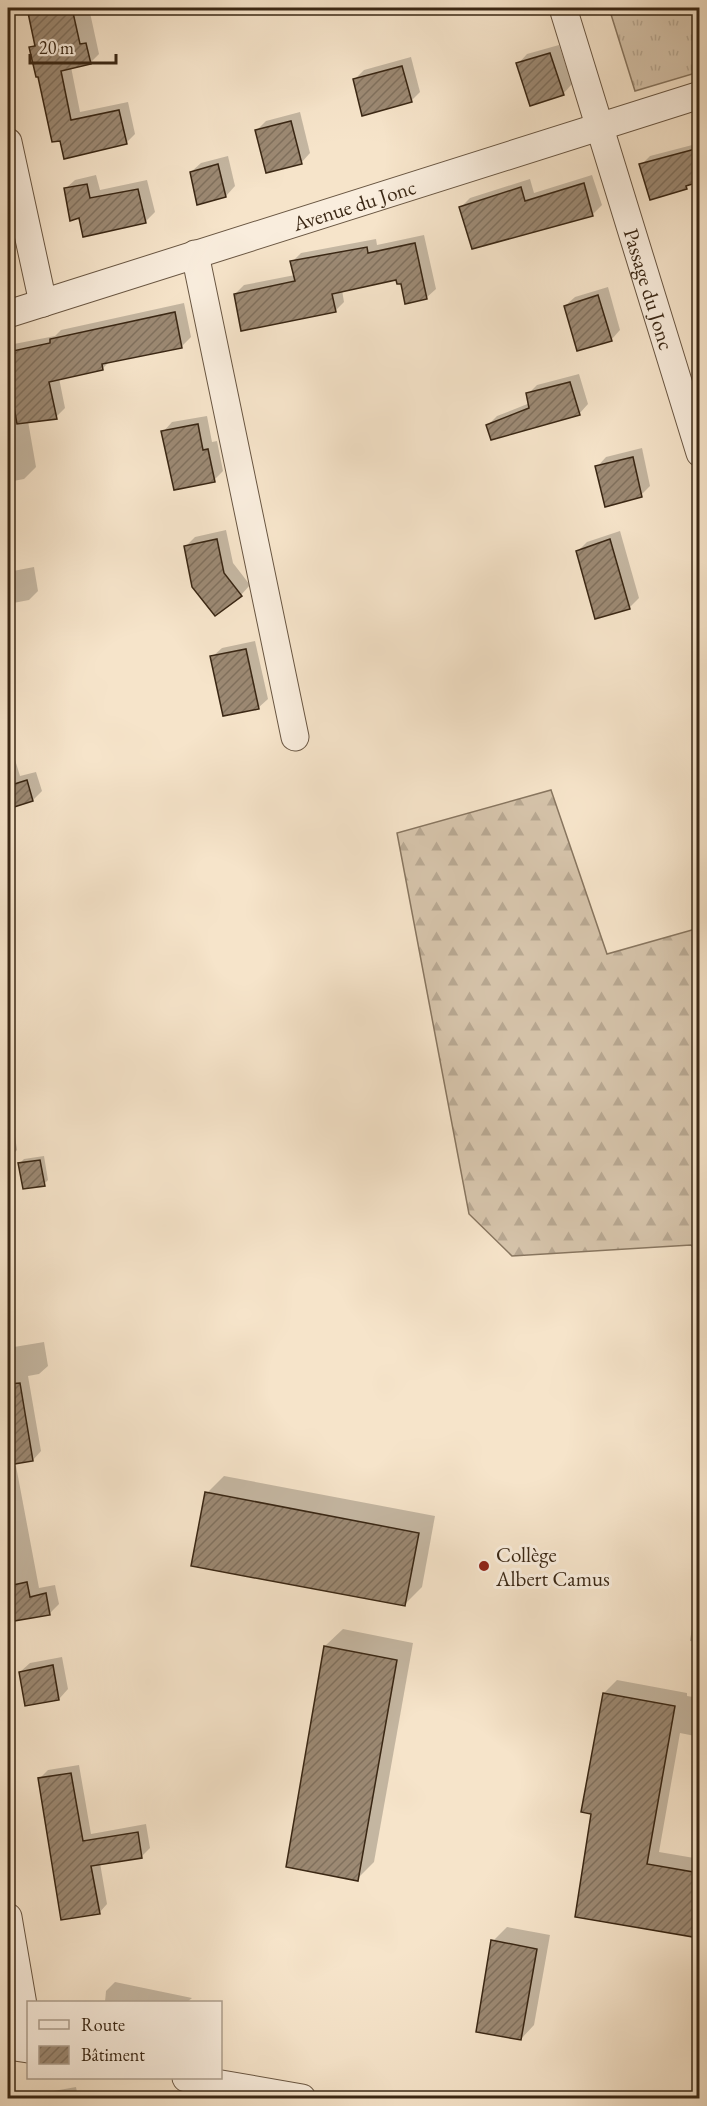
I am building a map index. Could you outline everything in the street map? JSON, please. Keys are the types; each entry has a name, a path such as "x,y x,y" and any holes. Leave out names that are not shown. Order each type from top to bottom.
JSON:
{"street":[{"name":"Passage du Jonc","path":"562,8 699,453"},
{"name":"Avenue du Jonc","path":"8,314 699,95"},
{"path":"8,142 43,303"},
{"path":"195,254 295,737"},
{"path":"8,1917 27,2028"},
{"path":"8,2046 27,2049"},
{"path":"192,2079 302,2098"}],"green space":[{"path":"609,8 699,8 699,72 635,91"},
{"path":"551,790 607,954 699,928 699,1253 691,1245 512,1256 469,1214 397,833"}],"building":[{"path":"27,8 72,8 80,44 86,43 91,64 61,71 71,120 119,110 127,144 64,159 60,141 52,142 38,77 36,77 29,47 35,46"},
{"path":"550,53 564,95 530,106 516,63"},
{"path":"402,66 412,102 362,116 353,79"},
{"path":"291,121 302,164 266,173 255,130"},
{"path":"699,148 699,182 686,186 687,189 650,200 639,164"},
{"path":"218,164 226,197 197,205 190,172"},
{"path":"584,183 593,216 472,249 459,207 521,187 525,201"},
{"path":"87,184 90,198 138,189 146,223 83,237 79,218 70,221 64,188"},
{"path":"415,243 427,299 405,304 401,284 397,284 396,280 332,294 336,312 241,331 234,294 295,281 290,261 367,247 368,253"},
{"path":"598,295 612,341 577,351 564,306"},
{"path":"175,312 182,348 102,364 103,370 49,382 57,419 17,424 8,375 8,352 50,343 50,339"},
{"path":"570,382 580,415 491,440 486,425 529,408 526,393"},
{"path":"198,424 203,450 208,449 215,482 174,490 161,431"},
{"path":"633,457 642,497 605,507 595,466"},
{"path":"217,539 224,573 242,596 215,616 192,587 184,546"},
{"path":"610,539 630,609 595,619 576,551"},
{"path":"246,649 259,709 223,716 210,656"},
{"path":"27,780 33,801 8,809 8,786"},
{"path":"40,1160 45,1186 23,1189 18,1163"},
{"path":"20,1383 33,1461 8,1465 8,1384"},
{"path":"205,1492 419,1533 405,1606 191,1566"},
{"path":"27,1582 30,1597 46,1593 50,1615 8,1622 8,1586"},
{"path":"324,1646 397,1660 358,1881 286,1867"},
{"path":"53,1665 59,1700 25,1706 19,1672"},
{"path":"603,1693 675,1706 647,1864 699,1873 699,1938 575,1917 591,1814 581,1812"},
{"path":"71,1773 83,1841 138,1832 142,1858 91,1866 100,1914 61,1920 38,1778"},
{"path":"491,1940 537,1949 521,2040 476,2032"}],"place":[{"name":"Collège Albert Camus","path":"484,1566"}]}
